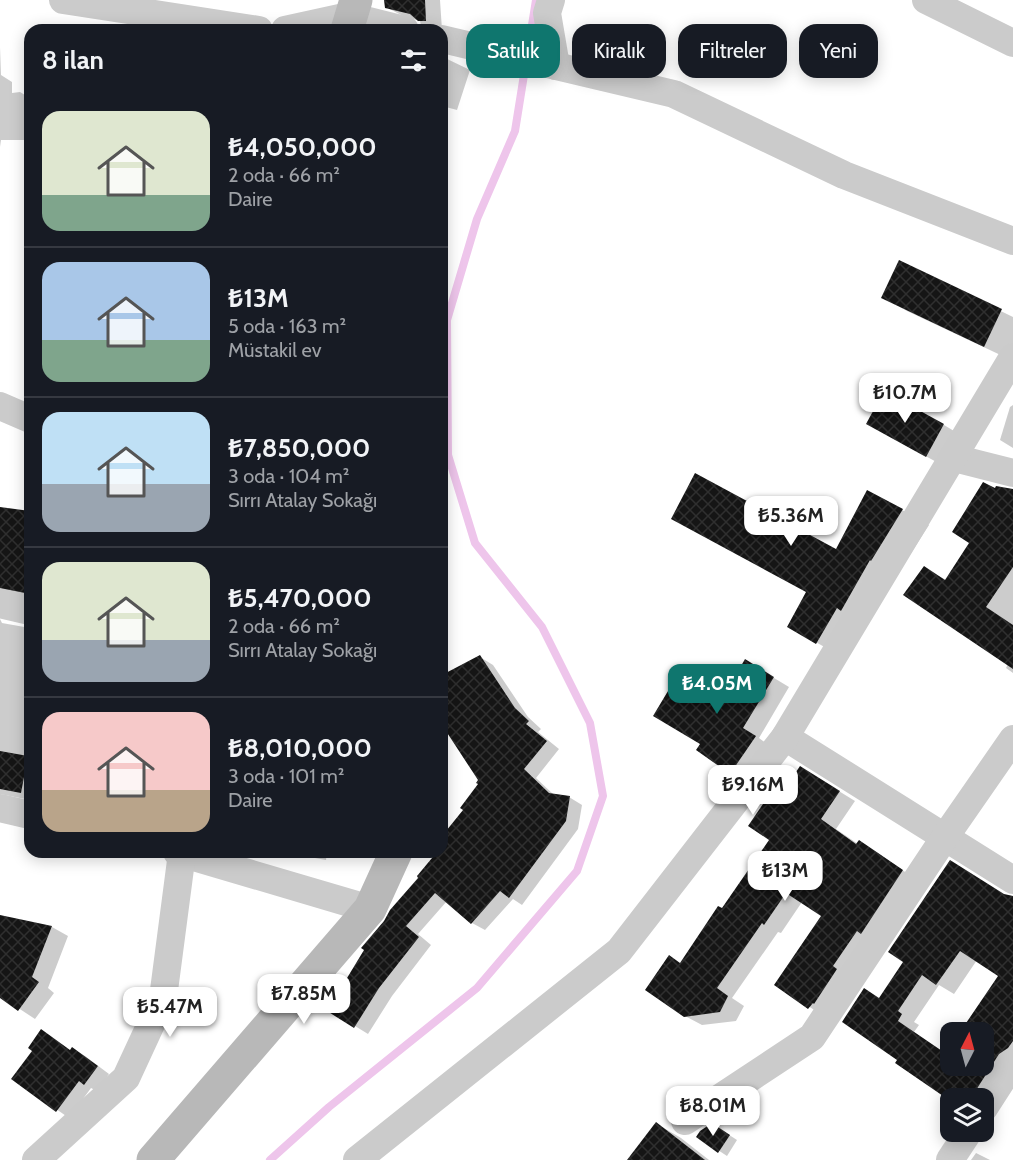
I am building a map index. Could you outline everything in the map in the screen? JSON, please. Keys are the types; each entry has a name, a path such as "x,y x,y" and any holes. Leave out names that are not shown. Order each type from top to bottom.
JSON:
{"main road":[{"path":"153,1160 370,909 393,858"}],"street":[{"path":"63,0 220,24"},
{"path":"550,24 548,13 551,0"},
{"path":"926,0 1013,43"},
{"path":"313,24 351,16 382,24"},
{"path":"448,40 466,45"},
{"path":"560,67 675,94 844,175 1013,241"},
{"path":"357,1160 619,951 785,737 1013,357"},
{"path":"0,406 24,416"},
{"path":"954,458 1013,473"},
{"path":"0,604 24,610"},
{"path":"785,737 1013,880"},
{"path":"685,1121 812,1036 1013,739"},
{"path":"0,808 24,814"},
{"path":"36,1160 126,1078 163,998 187,858"},
{"path":"204,858 370,909"},
{"path":"994,1093 1013,1064"},
{"path":"950,1160 962,1142"}],"building":[{"path":"384,0 425,0 426,21 418,21 410,14 385,8"},
{"path":"899,260 1002,309 984,347 881,298"},
{"path":"884,391 944,424 926,457 866,424"},
{"path":"695,473 836,549 867,490 903,509 841,611 837,608 816,644 787,627 806,592 671,519"},
{"path":"983,482 995,488 996,486 1013,489 1013,567 986,607 1013,625 1013,669 903,595 924,566 945,580 969,543 952,532"},
{"path":"0,507 24,510 24,593 0,588"},
{"path":"480,655 515,708 529,721 526,724 547,741 524,769 549,793 570,796 566,821 509,898 500,891 471,924 435,893 406,926 419,937 379,988 354,1028 327,1011 364,950 361,948 384,921 390,910 432,858 448,858 448,829 463,810 460,808 478,784 476,783 478,780 448,734 448,672"},
{"path":"745,659 774,677 743,728 756,736 730,774 696,750 700,744 653,716 677,676 721,701"},
{"path":"0,751 24,755 21,793 0,789"},
{"path":"800,766 840,791 821,819 856,844 859,840 903,870 861,934 857,931 833,966 837,969 814,1004 808,1009 774,985 821,916 786,893 717,988 728,996 720,1012 684,1017 645,990 669,955 680,963 718,906 722,908 769,840 748,826 774,788 782,793"},
{"path":"950,860 1004,894 1013,896 1013,1041 1008,1048 999,1054 994,1062 994,1022 967,1022 998,976 960,951 936,985 922,975 898,1011 902,1014 898,1021 940,1050 940,1076 985,1076 977,1088 940,1088 940,1094 895,1063 897,1060 842,1022 864,988 879,998 903,962 888,952"},
{"path":"0,915 52,926 32,977 39,982 18,1011 0,998"},
{"path":"41,1029 70,1050 72,1047 98,1066 84,1085 79,1081 56,1112 11,1079 32,1051 28,1048"},
{"path":"656,1122 705,1160 627,1160"},
{"path":"712,1123 730,1135 718,1153 696,1137 700,1131"}],"waterway":[{"path":"448,317 477,219 515,131 536,0"},
{"path":"270,1160 329,1107 477,988 577,871 603,796 590,723 542,627 475,543 448,455"}]}
